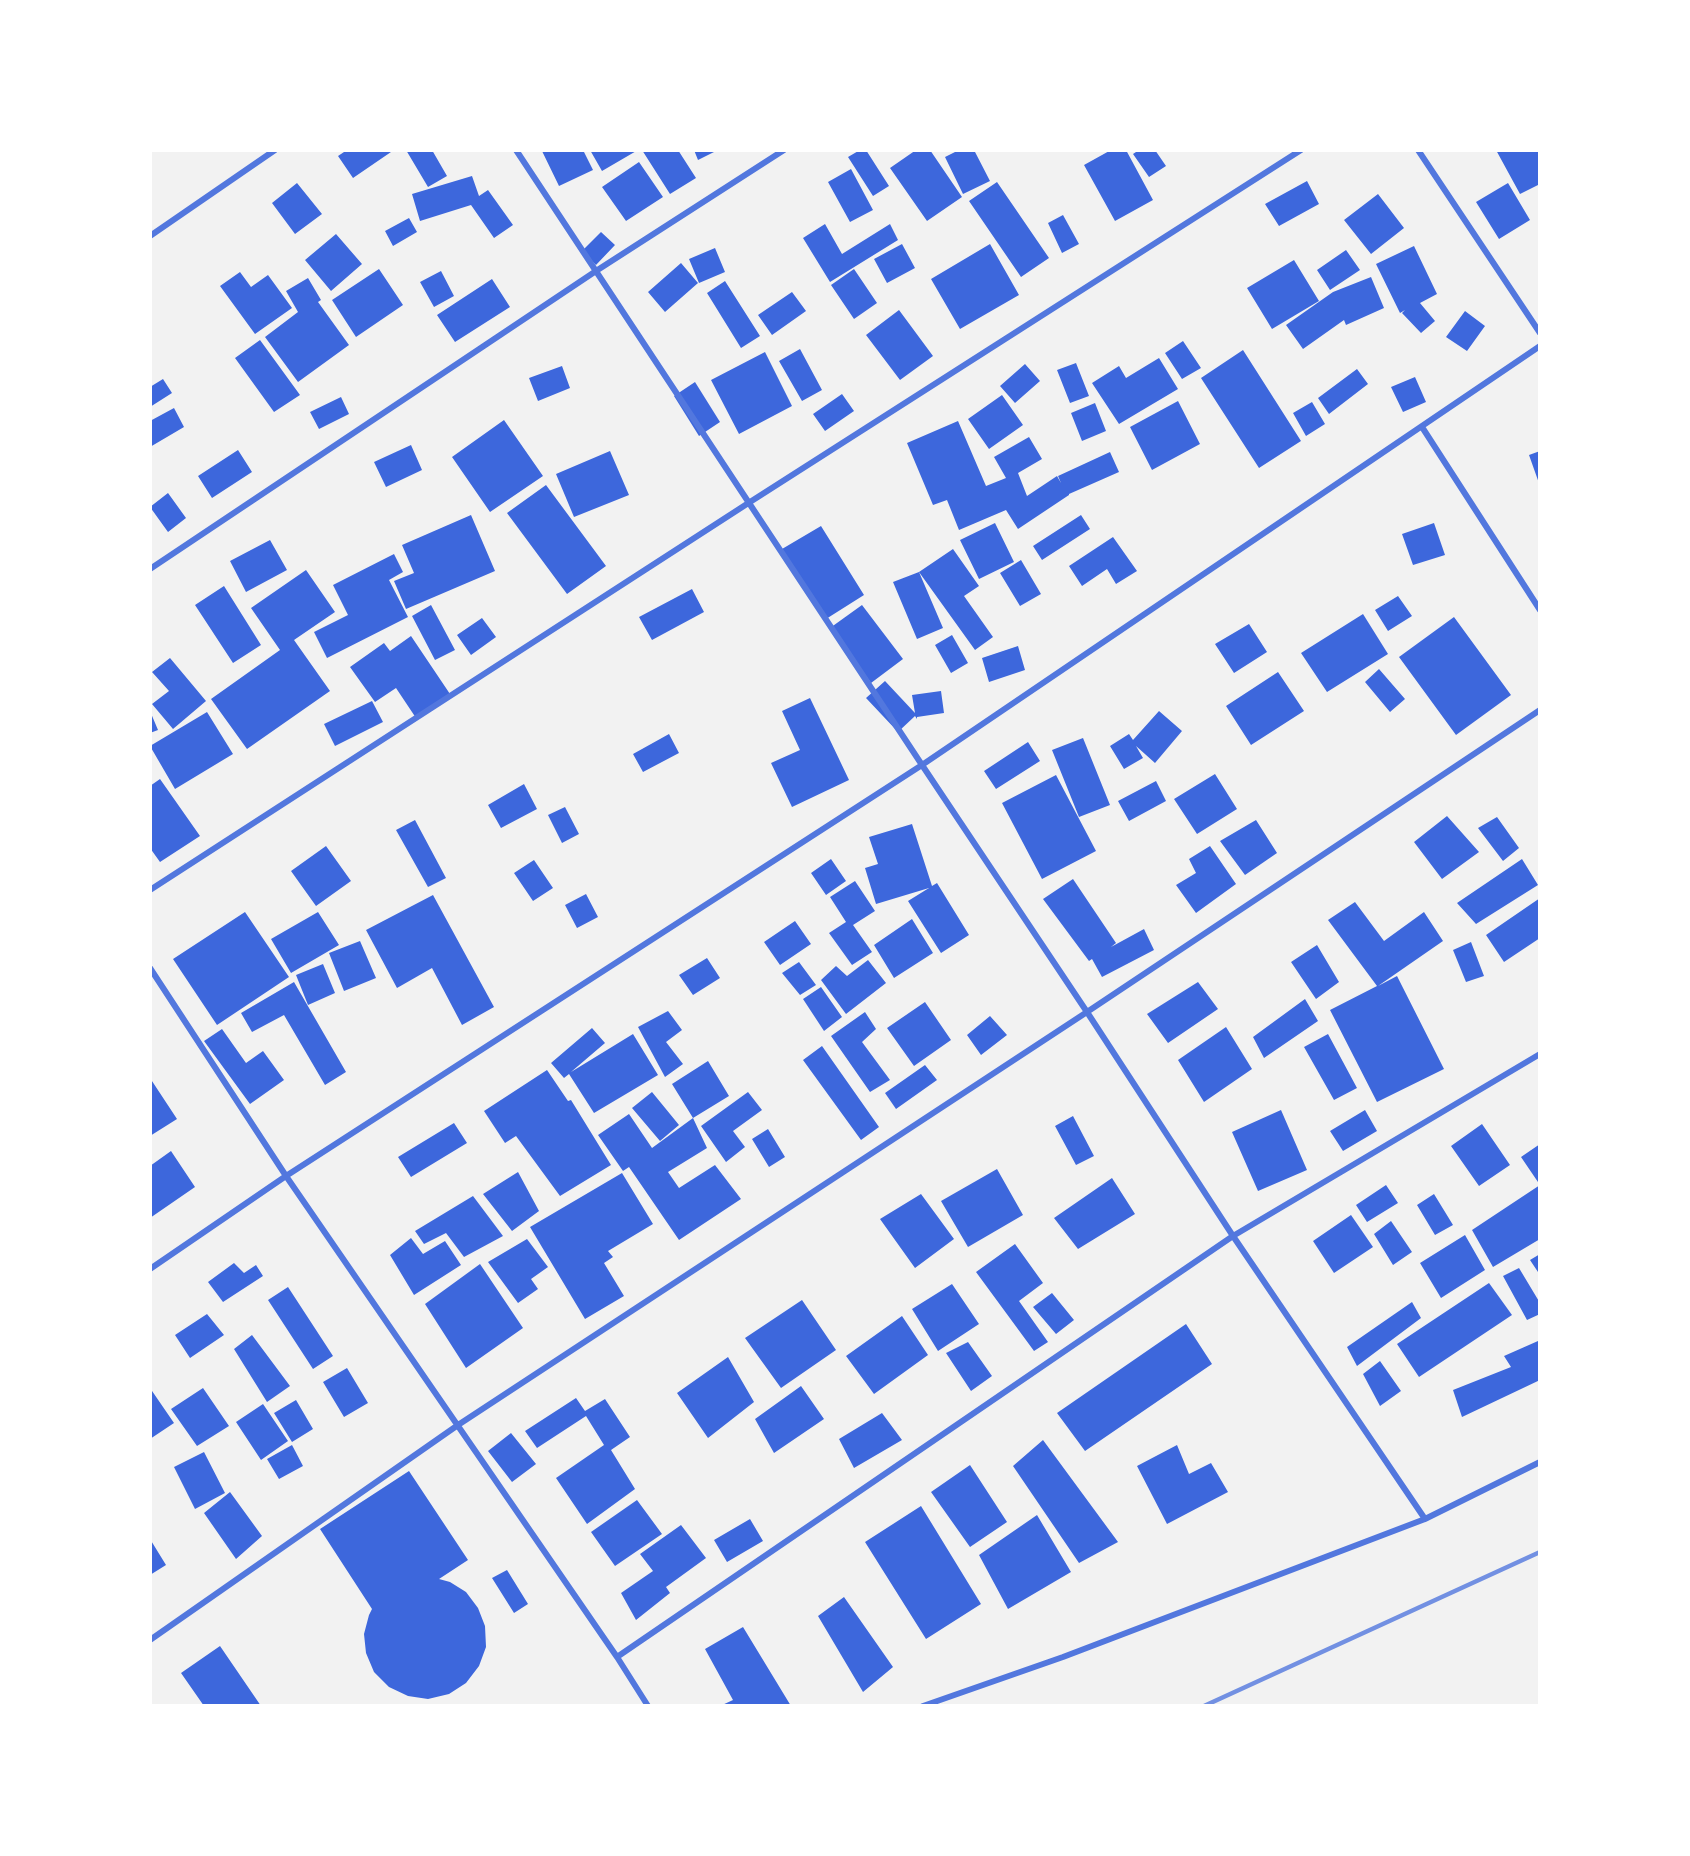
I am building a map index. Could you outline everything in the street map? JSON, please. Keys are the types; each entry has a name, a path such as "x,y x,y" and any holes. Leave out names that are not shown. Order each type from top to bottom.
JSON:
{"street":[{"path":"150,236 275,150"},
{"path":"516,150 1233,1236 1425,1519"},
{"path":"150,569 596,271 784,150"},
{"path":"150,890 750,502 1301,150"},
{"path":"1418,150 1540,333"},
{"path":"150,1269 286,1176 921,765 1540,346"},
{"path":"1422,427 1540,610"},
{"path":"150,1640 458,1425 1087,1012 1540,710"},
{"path":"150,968 286,1176 618,1657 648,1706"},
{"path":"618,1657 1233,1236 1540,1054"},
{"path":"923,1706 1063,1657 1425,1519 1540,1462"}],"building":[{"path":"347,150 389,150 391,152 353,178 338,156"},
{"path":"406,150 432,150 447,176 428,187"},
{"path":"583,150 593,170 559,186 542,151"},
{"path":"590,150 638,150 602,171"},
{"path":"642,150 678,150 696,178 670,194"},
{"path":"694,150 718,150 698,160"},
{"path":"860,150 866,150 889,186 873,196 848,157"},
{"path":"916,150 930,150 962,197 927,221 890,168"},
{"path":"959,150 974,150 990,181 963,194 945,157"},
{"path":"1111,150 1126,150 1153,200 1115,221 1084,165"},
{"path":"1139,150 1155,150 1166,166 1149,177 1133,154"},
{"path":"1496,150 1540,150 1540,184 1520,194"},
{"path":"639,162 663,197 626,221 602,187"},
{"path":"851,169 873,210 850,222 828,182"},
{"path":"472,176 479,196 488,190 513,225 494,238 471,205 420,221 412,194"},
{"path":"1307,181 1319,204 1279,226 1265,204"},
{"path":"997,182 1049,258 1021,277 969,201"},
{"path":"297,183 322,214 295,234 272,203"},
{"path":"1508,183 1530,220 1499,239 1476,202"},
{"path":"1378,194 1404,228 1371,254 1344,220"},
{"path":"1063,215 1079,244 1062,253 1048,223"},
{"path":"409,218 417,232 393,246 385,231"},
{"path":"825,224 842,254 890,224 898,240 830,282 803,238"},
{"path":"601,232 615,245 596,265 582,251"},
{"path":"336,234 362,264 331,291 305,260"},
{"path":"902,244 915,268 887,283 874,259"},
{"path":"990,244 1019,295 960,329 931,279"},
{"path":"1414,246 1437,294 1420,303 1435,321 1421,333 1402,313 1405,310 1400,313 1376,264"},
{"path":"715,248 725,272 699,283 689,259"},
{"path":"1346,250 1360,270 1330,290 1317,270"},
{"path":"1294,260 1319,301 1272,329 1247,288"},
{"path":"681,263 698,283 665,312 648,292"},
{"path":"379,269 403,305 356,337 332,300"},
{"path":"854,269 877,303 854,319 831,285"},
{"path":"441,271 454,296 434,307 420,282"},
{"path":"240,272 251,287 268,275 292,308 255,334 220,286"},
{"path":"1371,277 1384,308 1346,325 1344,320 1303,349 1286,325 1333,292"},
{"path":"308,278 321,300 318,302 349,345 298,382 265,337 298,312 286,291"},
{"path":"492,279 510,307 455,342 437,315"},
{"path":"725,281 760,336 741,348 707,293"},
{"path":"792,292 806,311 772,335 758,315"},
{"path":"899,310 933,356 900,380 866,335"},
{"path":"1465,311 1485,326 1467,351 1446,337"},
{"path":"260,340 300,395 274,412 235,358"},
{"path":"1183,341 1201,368 1182,379 1165,353"},
{"path":"800,349 822,390 802,401 779,361"},
{"path":"1243,350 1301,441 1259,468 1201,378"},
{"path":"765,352 792,406 739,434 711,380"},
{"path":"1159,358 1178,389 1119,424 1092,383 1119,366 1126,378"},
{"path":"1076,363 1089,396 1070,403 1057,370"},
{"path":"1025,364 1040,381 1015,403 1000,386"},
{"path":"562,366 570,388 538,401 529,378"},
{"path":"1357,369 1368,384 1329,414 1318,398"},
{"path":"1415,377 1426,402 1403,412 1391,387"},
{"path":"163,379 172,393 150,407 150,387"},
{"path":"695,382 720,422 699,436 674,396"},
{"path":"842,394 854,411 825,431 813,414"},
{"path":"1002,395 1023,425 989,449 968,419"},
{"path":"341,397 349,414 319,429 310,412"},
{"path":"1178,401 1200,444 1152,470 1130,427"},
{"path":"1312,402 1325,424 1306,436 1293,413"},
{"path":"1095,403 1106,431 1082,441 1071,413"},
{"path":"174,408 184,427 150,447 150,421"},
{"path":"504,420 543,476 490,512 452,457"},
{"path":"958,421 986,486 1006,478 994,457 1029,437 1042,459 1018,473 1027,496 1057,476 1061,483 1058,476 1110,452 1119,472 1069,494 1018,529 1006,510 959,530 947,500 933,505 907,443"},
{"path":"411,445 422,470 386,487 374,462"},
{"path":"238,450 252,472 212,498 198,476"},
{"path":"610,451 629,495 574,517 556,474"},
{"path":"1540,451 1540,486 1529,455"},
{"path":"546,485 606,566 567,594 507,513"},
{"path":"168,493 186,518 168,532 150,507"},
{"path":"471,515 495,571 406,609 394,581 414,573 402,545"},
{"path":"1081,515 1090,529 1042,560 1033,546"},
{"path":"995,523 1014,562 979,579 960,540"},
{"path":"1434,523 1445,555 1413,565 1402,534"},
{"path":"821,526 864,595 826,619 782,549"},
{"path":"1113,537 1137,571 1116,584 1107,569 1082,586 1069,566"},
{"path":"270,540 287,570 246,592 230,561"},
{"path":"953,549 979,586 964,596 993,637 975,650 919,572"},
{"path":"394,554 403,572 389,580 408,617 327,658 314,632 348,615 333,585"},
{"path":"1021,560 1041,594 1020,606 1000,573"},
{"path":"306,570 335,612 294,640 330,691 247,749 211,699 280,650 251,608"},
{"path":"919,572 943,628 917,639 893,582"},
{"path":"224,586 261,645 233,663 195,605"},
{"path":"692,589 704,612 652,640 639,617"},
{"path":"1398,596 1412,616 1388,631 1375,610"},
{"path":"431,605 455,650 435,660 412,616"},
{"path":"862,605 903,659 871,683 830,628"},
{"path":"1363,614 1388,654 1327,692 1301,653"},
{"path":"1454,617 1511,695 1456,735 1399,657"},
{"path":"482,618 496,637 471,655 457,635"},
{"path":"1249,624 1267,652 1234,673 1215,644"},
{"path":"952,635 968,663 951,673 935,645"},
{"path":"411,636 450,694 416,718 396,688 375,702 350,667 384,643 390,651"},
{"path":"1018,646 1025,670 989,682 982,658"},
{"path":"170,658 206,701 173,729 152,704 169,691 152,672"},
{"path":"1379,669 1405,699 1390,712 1365,682"},
{"path":"1278,672 1304,711 1251,745 1226,706"},
{"path":"885,681 915,713 912,695 941,691 944,713 917,717 917,719 915,716 898,732 866,698"},
{"path":"810,698 849,780 792,807 771,763 800,750 782,711"},
{"path":"372,701 383,722 335,746 324,724"},
{"path":"150,711 158,730 150,733"},
{"path":"1159,711 1182,731 1155,763 1136,746 1143,758 1124,769 1110,746 1129,734 1133,740"},
{"path":"207,712 233,754 175,789 150,746"},
{"path":"669,734 679,753 643,772 633,754"},
{"path":"1083,738 1110,805 1079,817 1052,750"},
{"path":"1028,742 1040,761 996,789 984,771"},
{"path":"1215,774 1237,809 1197,834 1174,799"},
{"path":"1056,775 1096,851 1042,879 1002,803"},
{"path":"160,779 200,836 160,862 150,848 150,786"},
{"path":"1156,781 1166,801 1129,821 1118,801"},
{"path":"524,784 537,809 501,828 488,805"},
{"path":"565,807 579,834 562,843 548,815"},
{"path":"1447,816 1479,852 1442,879 1414,842"},
{"path":"1497,817 1519,848 1503,861 1478,828"},
{"path":"415,820 446,878 428,887 396,830"},
{"path":"1256,820 1277,853 1245,875 1220,841"},
{"path":"912,824 932,886 937,883 969,935 941,953 908,901 929,888 876,904 865,868 878,864 869,837"},
{"path":"326,846 351,881 316,906 291,871"},
{"path":"1210,846 1236,884 1196,913 1176,885 1196,873 1189,859"},
{"path":"831,859 846,881 826,895 811,873"},
{"path":"1522,859 1538,885 1476,924 1457,903"},
{"path":"534,860 553,888 533,901 514,873"},
{"path":"1073,879 1116,943 1111,947 1144,929 1154,950 1102,977 1092,959 1089,961 1043,899"},
{"path":"855,881 875,911 853,925 872,952 852,965 829,933 846,922 830,897"},
{"path":"586,894 598,917 577,928 565,905"},
{"path":"433,895 494,1007 462,1025 432,968 397,988 366,930"},
{"path":"1540,898 1540,938 1504,962 1486,935"},
{"path":"1355,902 1384,941 1424,912 1443,941 1378,986 1397,976 1444,1069 1377,1102 1330,1010 1377,986 1328,920"},
{"path":"245,912 289,977 217,1025 173,959"},
{"path":"318,912 339,945 291,973 271,939"},
{"path":"912,919 933,953 894,978 874,945"},
{"path":"795,921 811,944 780,965 764,942"},
{"path":"360,941 376,978 344,991 329,953"},
{"path":"1471,942 1484,976 1466,982 1453,950"},
{"path":"1317,945 1339,982 1316,999 1291,962"},
{"path":"707,958 720,978 693,995 679,975"},
{"path":"868,960 886,983 846,1014 821,980 836,966 847,976"},
{"path":"799,962 816,985 800,995 782,973"},
{"path":"323,964 335,993 308,1005 296,975"},
{"path":"294,982 346,1072 325,1085 284,1015 252,1032 241,1013"},
{"path":"1198,982 1218,1009 1168,1043 1147,1014"},
{"path":"821,987 842,1017 824,1031 803,999"},
{"path":"1305,999 1318,1021 1264,1058 1253,1037"},
{"path":"925,1002 951,1040 914,1066 887,1028"},
{"path":"668,1011 682,1030 666,1042 683,1064 665,1077 638,1027"},
{"path":"865,1012 876,1029 862,1042 890,1080 870,1092 831,1036"},
{"path":"990,1016 1007,1035 981,1055 967,1035"},
{"path":"1226,1027 1252,1069 1204,1102 1178,1060"},
{"path":"592,1028 605,1043 571,1072 633,1034 658,1075 594,1113 569,1074 564,1078 551,1063"},
{"path":"222,1029 246,1063 263,1051 284,1080 250,1104 204,1041"},
{"path":"1328,1034 1357,1088 1334,1100 1304,1047"},
{"path":"822,1046 879,1127 861,1140 803,1060"},
{"path":"708,1061 729,1096 693,1118 672,1084"},
{"path":"925,1065 937,1080 896,1109 885,1093"},
{"path":"547,1070 568,1101 571,1100 611,1165 560,1196 516,1136 505,1143 484,1111"},
{"path":"150,1078 177,1119 150,1136"},
{"path":"652,1092 679,1125 660,1141 632,1108"},
{"path":"748,1092 762,1110 733,1131 745,1147 726,1162 701,1126"},
{"path":"1281,1110 1307,1170 1258,1191 1232,1132"},
{"path":"1365,1110 1377,1131 1343,1151 1330,1131"},
{"path":"629,1114 652,1148 693,1118 707,1148 668,1172 679,1188 715,1165 741,1199 679,1240 629,1167 623,1171 598,1135"},
{"path":"1073,1116 1094,1156 1076,1165 1055,1126"},
{"path":"454,1123 467,1143 411,1177 398,1157"},
{"path":"1482,1124 1510,1165 1479,1186 1451,1146"},
{"path":"768,1129 785,1157 769,1167 752,1139"},
{"path":"1540,1144 1540,1185 1521,1157"},
{"path":"171,1151 195,1187 150,1218 150,1166"},
{"path":"997,1169 1023,1215 968,1247 941,1201"},
{"path":"518,1172 539,1211 512,1231 483,1194"},
{"path":"622,1173 653,1224 608,1251 613,1257 604,1263 624,1296 585,1319 530,1227"},
{"path":"1112,1178 1135,1214 1078,1249 1054,1218"},
{"path":"1386,1185 1398,1203 1367,1222 1356,1205"},
{"path":"1540,1185 1540,1239 1493,1267 1472,1230"},
{"path":"921,1194 954,1239 915,1268 880,1219"},
{"path":"1434,1194 1453,1225 1435,1235 1417,1205"},
{"path":"473,1196 503,1236 464,1257 446,1233 424,1244 415,1231"},
{"path":"1351,1215 1373,1247 1334,1273 1313,1241"},
{"path":"1391,1221 1412,1252 1393,1265 1374,1234"},
{"path":"1465,1235 1485,1270 1441,1298 1420,1263"},
{"path":"411,1238 423,1254 445,1241 461,1265 414,1295 390,1255"},
{"path":"527,1239 548,1267 531,1279 538,1289 518,1303 488,1262"},
{"path":"1015,1244 1043,1283 1019,1301 1048,1342 1034,1351 976,1272"},
{"path":"1540,1254 1540,1275 1530,1260"},
{"path":"234,1263 244,1273 256,1265 263,1276 223,1302 208,1282"},
{"path":"480,1264 523,1328 466,1368 425,1304"},
{"path":"1519,1268 1540,1303 1540,1314 1527,1320 1503,1276"},
{"path":"1489,1283 1512,1315 1419,1377 1397,1344"},
{"path":"952,1284 979,1324 938,1351 912,1309"},
{"path":"288,1287 333,1356 313,1369 268,1300"},
{"path":"1052,1293 1074,1320 1056,1334 1033,1307"},
{"path":"802,1300 836,1350 781,1388 745,1338"},
{"path":"1412,1302 1421,1318 1357,1366 1347,1347"},
{"path":"207,1314 224,1335 190,1358 175,1335"},
{"path":"902,1316 928,1355 874,1394 846,1356"},
{"path":"1186,1324 1212,1364 1085,1451 1057,1413"},
{"path":"252,1335 290,1386 267,1402 234,1349"},
{"path":"1538,1341 1540,1380 1462,1417 1453,1390 1511,1367 1504,1356"},
{"path":"968,1342 992,1376 971,1391 946,1353"},
{"path":"728,1357 754,1402 708,1438 677,1393"},
{"path":"1380,1361 1401,1391 1380,1406 1363,1374"},
{"path":"347,1368 368,1403 344,1417 323,1382"},
{"path":"801,1386 824,1419 774,1453 755,1419"},
{"path":"150,1388 174,1423 150,1439"},
{"path":"203,1388 229,1426 197,1446 171,1409"},
{"path":"576,1398 585,1411 605,1399 630,1437 611,1450 635,1489 587,1524 556,1478 604,1445 586,1416 537,1448 525,1431"},
{"path":"296,1400 313,1429 292,1442 274,1413"},
{"path":"263,1404 288,1441 261,1460 236,1422"},
{"path":"882,1413 902,1440 854,1468 839,1439"},
{"path":"511,1433 536,1464 512,1482 488,1451"},
{"path":"1043,1440 1118,1542 1079,1563 1013,1466"},
{"path":"292,1445 303,1466 279,1479 267,1459"},
{"path":"1177,1445 1189,1474 1211,1463 1228,1492 1167,1524 1137,1466"},
{"path":"204,1452 225,1493 195,1509 174,1467"},
{"path":"970,1465 1007,1522 970,1547 931,1492"},
{"path":"409,1471 468,1560 439,1579 450,1582 466,1592 478,1608 485,1626 486,1647 479,1666 466,1683 449,1694 428,1699 408,1696 389,1687 374,1672 366,1653 364,1634 372,1609 320,1529"},
{"path":"230,1492 262,1536 236,1559 204,1513"},
{"path":"637,1500 662,1534 615,1566 591,1532"},
{"path":"921,1506 981,1604 926,1639 865,1542"},
{"path":"1037,1515 1071,1572 1008,1609 979,1555"},
{"path":"750,1519 763,1541 727,1562 714,1540"},
{"path":"681,1525 706,1558 666,1587 670,1593 636,1620 621,1593 653,1571 640,1554"},
{"path":"150,1539 166,1565 150,1575"},
{"path":"507,1570 528,1604 514,1613 492,1578"},
{"path":"844,1597 893,1667 863,1692 818,1616"},
{"path":"743,1627 791,1706 720,1706 733,1700 705,1649"},
{"path":"220,1646 261,1706 204,1706 181,1673"}],"railway":[{"path":"1204,1706 1540,1552"}]}
